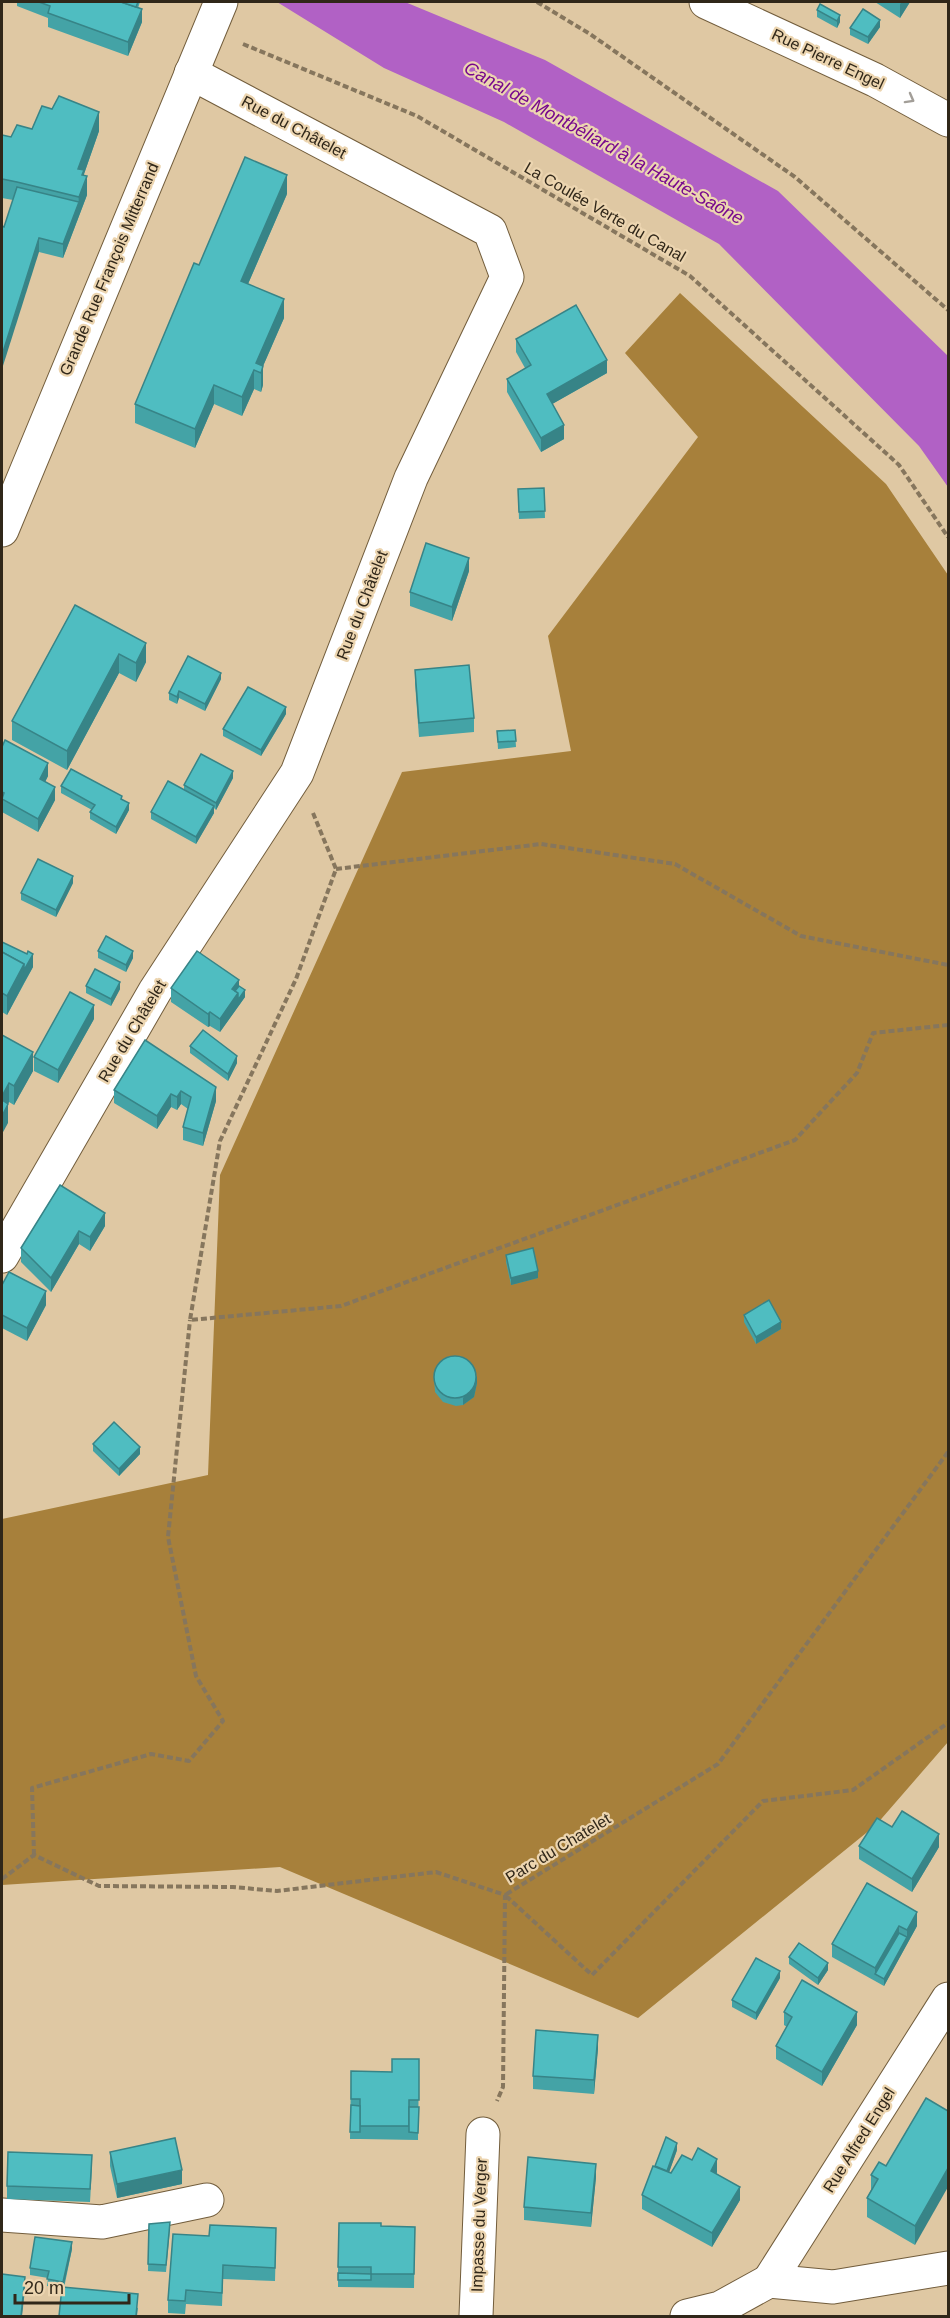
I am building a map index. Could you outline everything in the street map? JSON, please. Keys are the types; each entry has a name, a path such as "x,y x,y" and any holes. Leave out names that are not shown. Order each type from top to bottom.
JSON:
{"street":[{"name":"Rue Pierre Engel","path":"706,2 875,80 948,120"},
{"name":"Grande Rue François Mitterrand","path":"2,530 217,11"},
{"name":"Rue du Châtelet","path":"2,1256 154,991 297,773 411,478 507,277 490,231 191,73"},
{"name":"Rue Alfred Engel","path":"769,2281 948,1999"},
{"name":"Impasse du Verger","path":"476,2316 483,2134"},
{"path":"2,2216 102,2222 207,2200"},
{"path":"687,2316 720,2308 769,2281 833,2287 948,2268"}],"path":[{"path":"537,2 590,34 795,177 948,310"},
{"name":"La Coulée Verte du Canal","path":"217,11 245,46 417,116 690,276 899,465 948,537"},
{"path":"34,1855 32,1788 151,1754 189,1761 223,1721 196,1676 168,1537 190,1320 220,1141 297,979 336,869 297,773"},
{"path":"336,869 541,844 675,864 801,936 948,965"},
{"path":"190,1320 341,1306 795,1140 857,1074 873,1033 948,1025"},
{"name":"Parc du Chatelet","path":"948,1452 718,1764 505,1895 592,1975 763,1801 853,1790 948,1723"},
{"path":"2,1879 34,1855"},
{"path":"34,1855 99,1886 233,1887 277,1891 436,1872 505,1895 502,2087 483,2134"}],"shaded area":[{"path":"680,293 886,484 948,575 948,1742 876,1825 638,2018 280,1867 2,1885 2,1519 208,1475 220,1175 402,772 571,751 548,636 698,437 625,353"}],"water":[{"name":"Canal de Montbéliard à la Haute-Saône","path":"277,2 405,2 545,60 778,191 948,356 948,487 919,446 719,244 504,122 384,68"}],"building":[{"path":"39,2 121,2 142,9 128,42 48,13 50,6"},
{"path":"121,2 138,2 136,7"},
{"path":"820,4 840,15 837,21 817,10"},
{"path":"863,9 880,20 868,37 850,28"},
{"path":"59,96 99,112 78,169 84,170 82,175 87,176 79,197 2,179 2,135 11,137 17,125 32,129 42,106 52,109"},
{"path":"245,157 287,175 241,281 284,299 256,363 263,366 261,373 254,370 242,397 214,385 195,429 135,404 194,263 199,265"},
{"path":"17,187 79,202 63,244 39,238 2,355 2,226 4,227"},
{"path":"576,305 607,360 547,394 564,425 541,438 507,379 531,365 516,339"},
{"path":"544,488 545,511 519,512 518,489"},
{"path":"426,543 469,558 452,607 410,592"},
{"path":"75,605 146,643 136,663 119,654 67,751 12,721"},
{"path":"188,656 221,673 205,704 179,691 177,697 169,693"},
{"path":"469,665 474,718 419,723 415,670"},
{"path":"248,687 286,707 261,750 223,729"},
{"path":"515,730 516,741 498,742 497,731"},
{"path":"5,740 48,763 40,779 55,787 38,819 2,799 4,793 2,792 2,747"},
{"path":"201,754 233,771 216,803 184,785"},
{"path":"71,769 122,796 121,799 129,803 116,827 90,812 95,805 61,786"},
{"path":"168,781 214,806 196,837 151,812"},
{"path":"38,859 73,876 56,910 21,893"},
{"path":"106,936 133,951 126,965 98,951"},
{"path":"2,942 27,954 28,951 33,954 24,970 24,964 2,952"},
{"path":"197,951 239,980 232,989 238,993 220,1019 210,1012 208,1014 171,988"},
{"path":"2,952 24,964 7,996 2,993"},
{"path":"95,969 120,982 111,999 86,986"},
{"path":"239,986 245,990 238,1000 238,993 235,991"},
{"path":"70,992 94,1005 58,1070 34,1057"},
{"path":"203,1030 237,1056 228,1074 190,1046"},
{"path":"2,1035 33,1052 14,1086 9,1083 2,1096"},
{"path":"145,1040 216,1087 203,1133 183,1127 191,1097 181,1091 177,1097 171,1094 157,1116 114,1090"},
{"path":"2,1100 8,1104 2,1116"},
{"path":"60,1185 105,1213 90,1237 79,1231 51,1278 21,1248"},
{"path":"533,1248 538,1271 511,1278 506,1255"},
{"path":"9,1272 46,1291 27,1328 2,1315 2,1285"},
{"path":"769,1300 781,1322 756,1337 744,1315"},
{"path":"455,1356 463,1357 470,1362 475,1369 475,1385 470,1392 463,1397 455,1398 447,1397 440,1392 435,1385 434,1377 435,1369 440,1362 447,1357"},
{"path":"114,1422 140,1447 119,1469 93,1444"},
{"path":"902,1811 939,1834 912,1879 859,1846 877,1818 892,1827"},
{"path":"867,1883 917,1912 907,1930 899,1926 875,1968 832,1944"},
{"path":"899,1933 907,1937 884,1979 875,1974"},
{"path":"799,1943 828,1963 818,1978 789,1957"},
{"path":"756,1958 780,1971 756,2013 732,2000"},
{"path":"802,1980 857,2012 822,2072 776,2046 792,2017 784,2012"},
{"path":"536,2030 598,2035 594,2080 533,2076"},
{"path":"392,2059 419,2059 419,2100 409,2100 409,2126 360,2126 360,2099 351,2099 351,2071 392,2072"},
{"path":"926,2098 948,2111 948,2168 915,2226 867,2198 878,2179 871,2175 879,2162 886,2166"},
{"path":"351,2105 360,2106 360,2132 350,2132"},
{"path":"409,2107 419,2107 418,2133 409,2132"},
{"path":"666,2137 677,2143 667,2171 655,2166"},
{"path":"175,2138 182,2170 117,2184 110,2152"},
{"path":"698,2148 717,2159 711,2171 740,2187 712,2233 642,2195 653,2166 671,2173 682,2155 692,2160"},
{"path":"8,2152 92,2155 90,2189 7,2186"},
{"path":"528,2157 596,2164 591,2213 524,2207"},
{"path":"170,2222 166,2265 148,2264 149,2224"},
{"path":"339,2223 381,2223 381,2226 415,2227 414,2274 371,2274 371,2267 338,2267"},
{"path":"210,2225 276,2228 275,2268 223,2265 222,2293 186,2290 185,2301 168,2300 173,2234 209,2236"},
{"path":"35,2237 72,2242 63,2282 47,2279 49,2271 30,2268"},
{"path":"338,2273 371,2274 371,2280 338,2280"},
{"path":"2,2274 25,2277 21,2316 2,2316"},
{"path":"62,2287 138,2294 136,2316 59,2316"}]}
